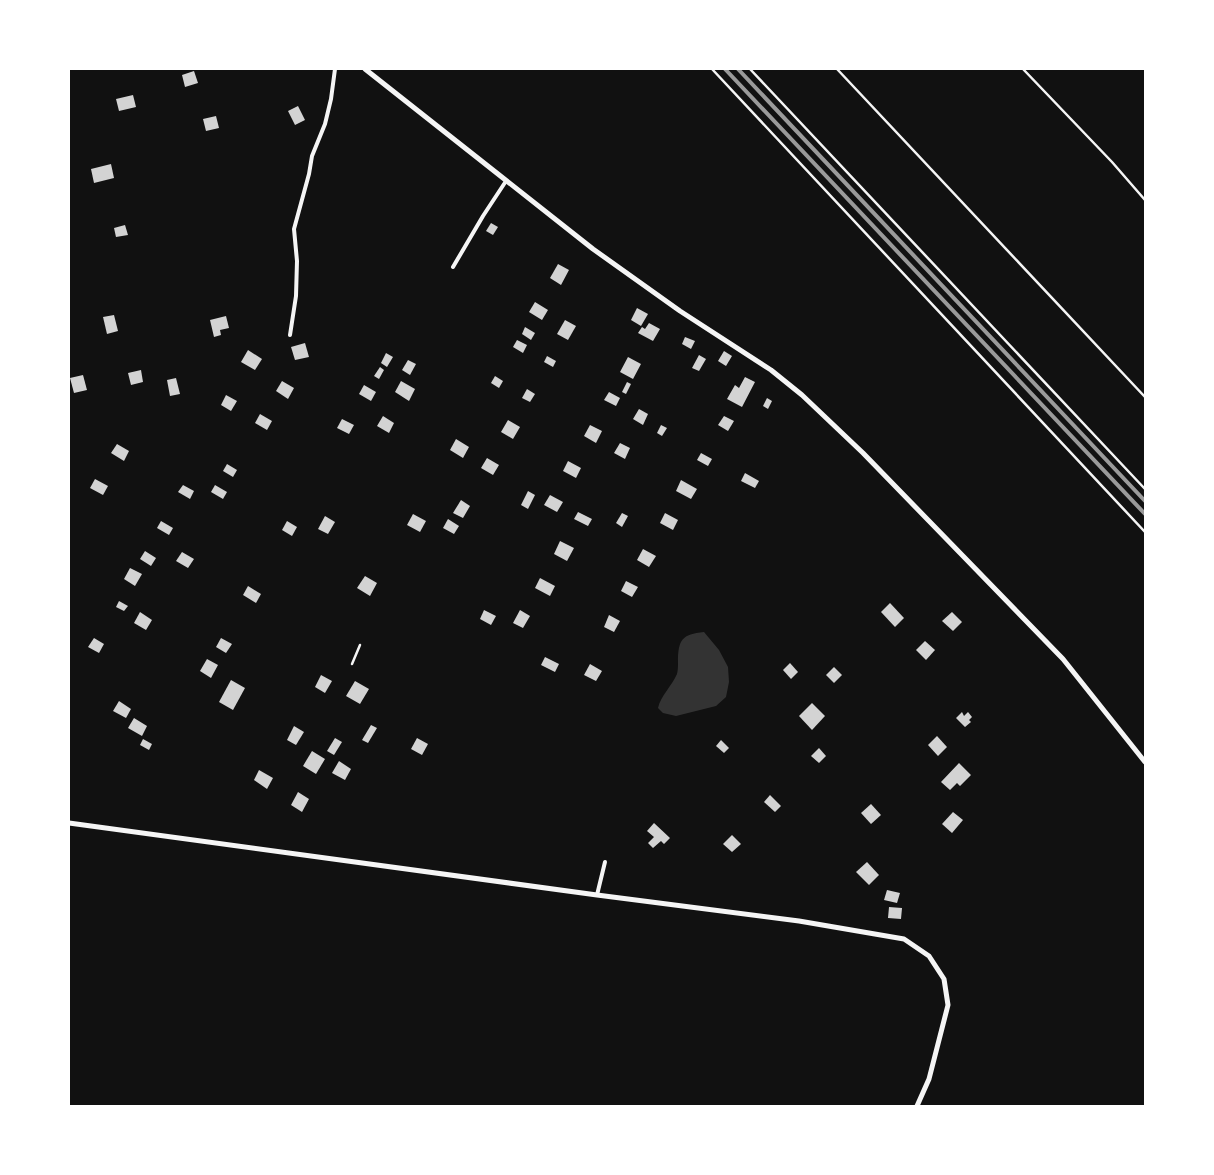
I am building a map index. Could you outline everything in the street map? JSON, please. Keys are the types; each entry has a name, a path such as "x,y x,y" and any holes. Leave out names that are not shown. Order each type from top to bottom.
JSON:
{"street":[{"path":"365,69 593,249 680,311 771,370 802,395 863,453 1063,659 1145,762"},
{"path":"69,823 799,921 904,939 929,956 944,979 948,1005 929,1080 917,1106"}],"lane":[{"path":"290,335 296,296 297,261 294,229 312,156 327,116 335,69"},
{"path":"453,267 506,181"},
{"path":"597,895 605,862"}],"path":[{"path":"712,69 1145,532"},
{"path":"750,69 1145,488"},
{"path":"837,69 1145,397"},
{"path":"1023,69 1112,162 1145,200"},
{"path":"352,664 360,645"}],"shaded area":[{"path":"704,632 719,650 728,667 729,682 726,697 716,706 676,716 663,713 658,708 677,674 680,643 691,634"}],"building":[{"path":"194,71 198,83 185,87 182,75"},
{"path":"133,95 136,107 119,111 116,99"},
{"path":"298,106 305,120 295,125 288,111"},
{"path":"216,116 219,128 206,131 203,119"},
{"path":"111,164 114,178 94,183 91,169"},
{"path":"491,223 498,227 493,235 486,231"},
{"path":"125,225 128,235 116,237 114,228"},
{"path":"558,264 569,270 561,285 550,278"},
{"path":"535,302 548,310 542,320 529,312"},
{"path":"637,308 648,314 641,326 631,320"},
{"path":"114,315 118,331 107,334 103,317"},
{"path":"226,316 229,328 220,330 221,335 214,337 210,320"},
{"path":"565,320 576,326 568,340 557,334"},
{"path":"649,323 660,329 653,341 638,333 642,327 645,329"},
{"path":"525,327 535,333 531,340 522,334"},
{"path":"685,337 695,341 691,349 682,344"},
{"path":"517,340 527,345 523,353 513,347"},
{"path":"305,343 309,357 295,360 291,347"},
{"path":"248,350 262,359 255,370 241,362"},
{"path":"724,351 732,356 726,366 718,361"},
{"path":"386,353 393,357 387,367 381,363"},
{"path":"699,355 706,359 699,371 692,368"},
{"path":"547,356 556,361 553,367 544,362"},
{"path":"628,357 641,364 633,379 620,372"},
{"path":"408,360 416,364 410,375 402,370"},
{"path":"380,367 384,370 379,379 374,376"},
{"path":"141,370 143,382 131,385 128,373"},
{"path":"83,375 87,390 74,393 70,378"},
{"path":"495,376 503,381 499,388 491,383"},
{"path":"745,377 755,382 742,407 727,399 735,385 739,388"},
{"path":"176,378 180,394 170,396 167,380"},
{"path":"282,381 294,388 288,399 276,391"},
{"path":"401,381 415,389 409,401 395,392"},
{"path":"627,382 631,384 626,394 622,392"},
{"path":"364,385 376,392 371,401 359,394"},
{"path":"527,389 535,394 530,402 522,398"},
{"path":"609,392 620,398 616,406 604,400"},
{"path":"226,395 237,401 231,411 221,405"},
{"path":"767,398 772,401 768,409 763,406"},
{"path":"639,409 648,414 643,425 633,419"},
{"path":"260,414 272,421 267,430 255,423"},
{"path":"383,416 394,423 389,433 377,426"},
{"path":"724,416 734,421 728,431 718,425"},
{"path":"342,419 354,425 349,434 337,428"},
{"path":"508,420 520,427 513,439 501,432"},
{"path":"590,425 602,431 596,443 584,436"},
{"path":"661,425 667,428 662,436 657,433"},
{"path":"456,439 469,447 463,458 450,450"},
{"path":"620,443 630,448 625,459 614,453"},
{"path":"117,444 129,451 124,461 111,453"},
{"path":"701,453 712,459 708,466 697,460"},
{"path":"487,458 499,465 493,475 481,468"},
{"path":"568,461 581,468 576,478 563,471"},
{"path":"227,464 237,470 233,477 223,471"},
{"path":"745,473 759,481 755,488 741,481"},
{"path":"95,479 108,486 103,495 90,488"},
{"path":"681,480 697,489 691,499 676,491"},
{"path":"183,485 194,491 190,499 178,492"},
{"path":"215,485 227,492 223,499 211,492"},
{"path":"528,491 535,495 528,509 521,505"},
{"path":"550,495 563,502 557,512 544,505"},
{"path":"461,500 470,506 463,518 453,513"},
{"path":"578,512 592,519 588,526 574,519"},
{"path":"622,513 628,516 622,527 616,523"},
{"path":"665,513 678,520 673,530 660,523"},
{"path":"413,514 426,521 420,532 407,525"},
{"path":"325,516 335,522 328,534 318,529"},
{"path":"448,519 459,526 454,534 443,528"},
{"path":"161,521 173,528 169,535 157,528"},
{"path":"287,521 297,527 292,536 282,530"},
{"path":"560,541 574,548 567,561 554,554"},
{"path":"643,549 656,556 649,567 637,560"},
{"path":"145,551 156,558 151,566 140,559"},
{"path":"182,552 194,559 188,568 176,561"},
{"path":"130,568 142,574 135,586 124,579"},
{"path":"365,576 377,583 370,596 357,588"},
{"path":"540,578 555,586 550,596 535,588"},
{"path":"626,581 638,587 632,597 621,591"},
{"path":"248,586 261,594 256,603 243,595"},
{"path":"119,601 128,606 124,611 116,607"},
{"path":"890,603 904,618 895,627 881,612"},
{"path":"484,610 496,616 491,625 480,619"},
{"path":"520,610 530,616 523,628 513,623"},
{"path":"140,612 152,620 146,630 134,623"},
{"path":"952,612 962,622 953,631 942,621"},
{"path":"609,615 620,621 614,632 604,627"},
{"path":"94,638 104,644 99,653 88,647"},
{"path":"221,638 232,644 226,653 216,647"},
{"path":"925,641 935,650 926,660 916,650"},
{"path":"545,657 559,664 555,672 541,665"},
{"path":"207,659 218,665 211,678 200,671"},
{"path":"790,663 798,672 791,679 783,670"},
{"path":"590,664 602,671 596,681 584,675"},
{"path":"834,667 842,675 834,683 826,675"},
{"path":"321,675 332,681 325,693 315,687"},
{"path":"231,680 245,688 233,710 219,702"},
{"path":"355,681 369,689 360,704 346,696"},
{"path":"119,701 131,709 126,718 113,711"},
{"path":"812,703 825,716 812,730 799,716"},
{"path":"962,712 964,716 968,712 972,717 969,720 971,722 965,727 956,718"},
{"path":"134,718 147,726 142,736 128,728"},
{"path":"371,725 377,728 368,743 362,740"},
{"path":"294,726 304,732 296,745 287,740"},
{"path":"937,736 947,747 938,756 928,745"},
{"path":"335,738 342,742 334,755 327,751"},
{"path":"417,738 428,744 422,755 411,749"},
{"path":"143,739 152,744 149,750 140,745"},
{"path":"721,740 729,748 724,753 716,746"},
{"path":"819,748 826,756 819,763 811,756"},
{"path":"312,751 325,759 316,774 303,766"},
{"path":"339,761 351,769 345,780 332,773"},
{"path":"959,763 971,775 960,786 957,783 950,790 941,782"},
{"path":"259,770 273,778 267,789 254,780"},
{"path":"298,792 309,799 302,812 291,805"},
{"path":"770,795 781,806 775,812 764,802"},
{"path":"871,804 881,815 871,824 861,813"},
{"path":"953,812 963,820 952,833 942,824"},
{"path":"654,823 670,838 664,844 661,841 653,848 648,843 654,837 647,831"},
{"path":"732,835 741,844 732,852 723,844"},
{"path":"867,862 879,875 869,885 856,872"},
{"path":"887,890 900,893 897,903 884,900"},
{"path":"889,907 902,908 901,919 888,918"}],"railway":[{"path":"725,69 1145,514"},
{"path":"738,69 1145,501"}]}
